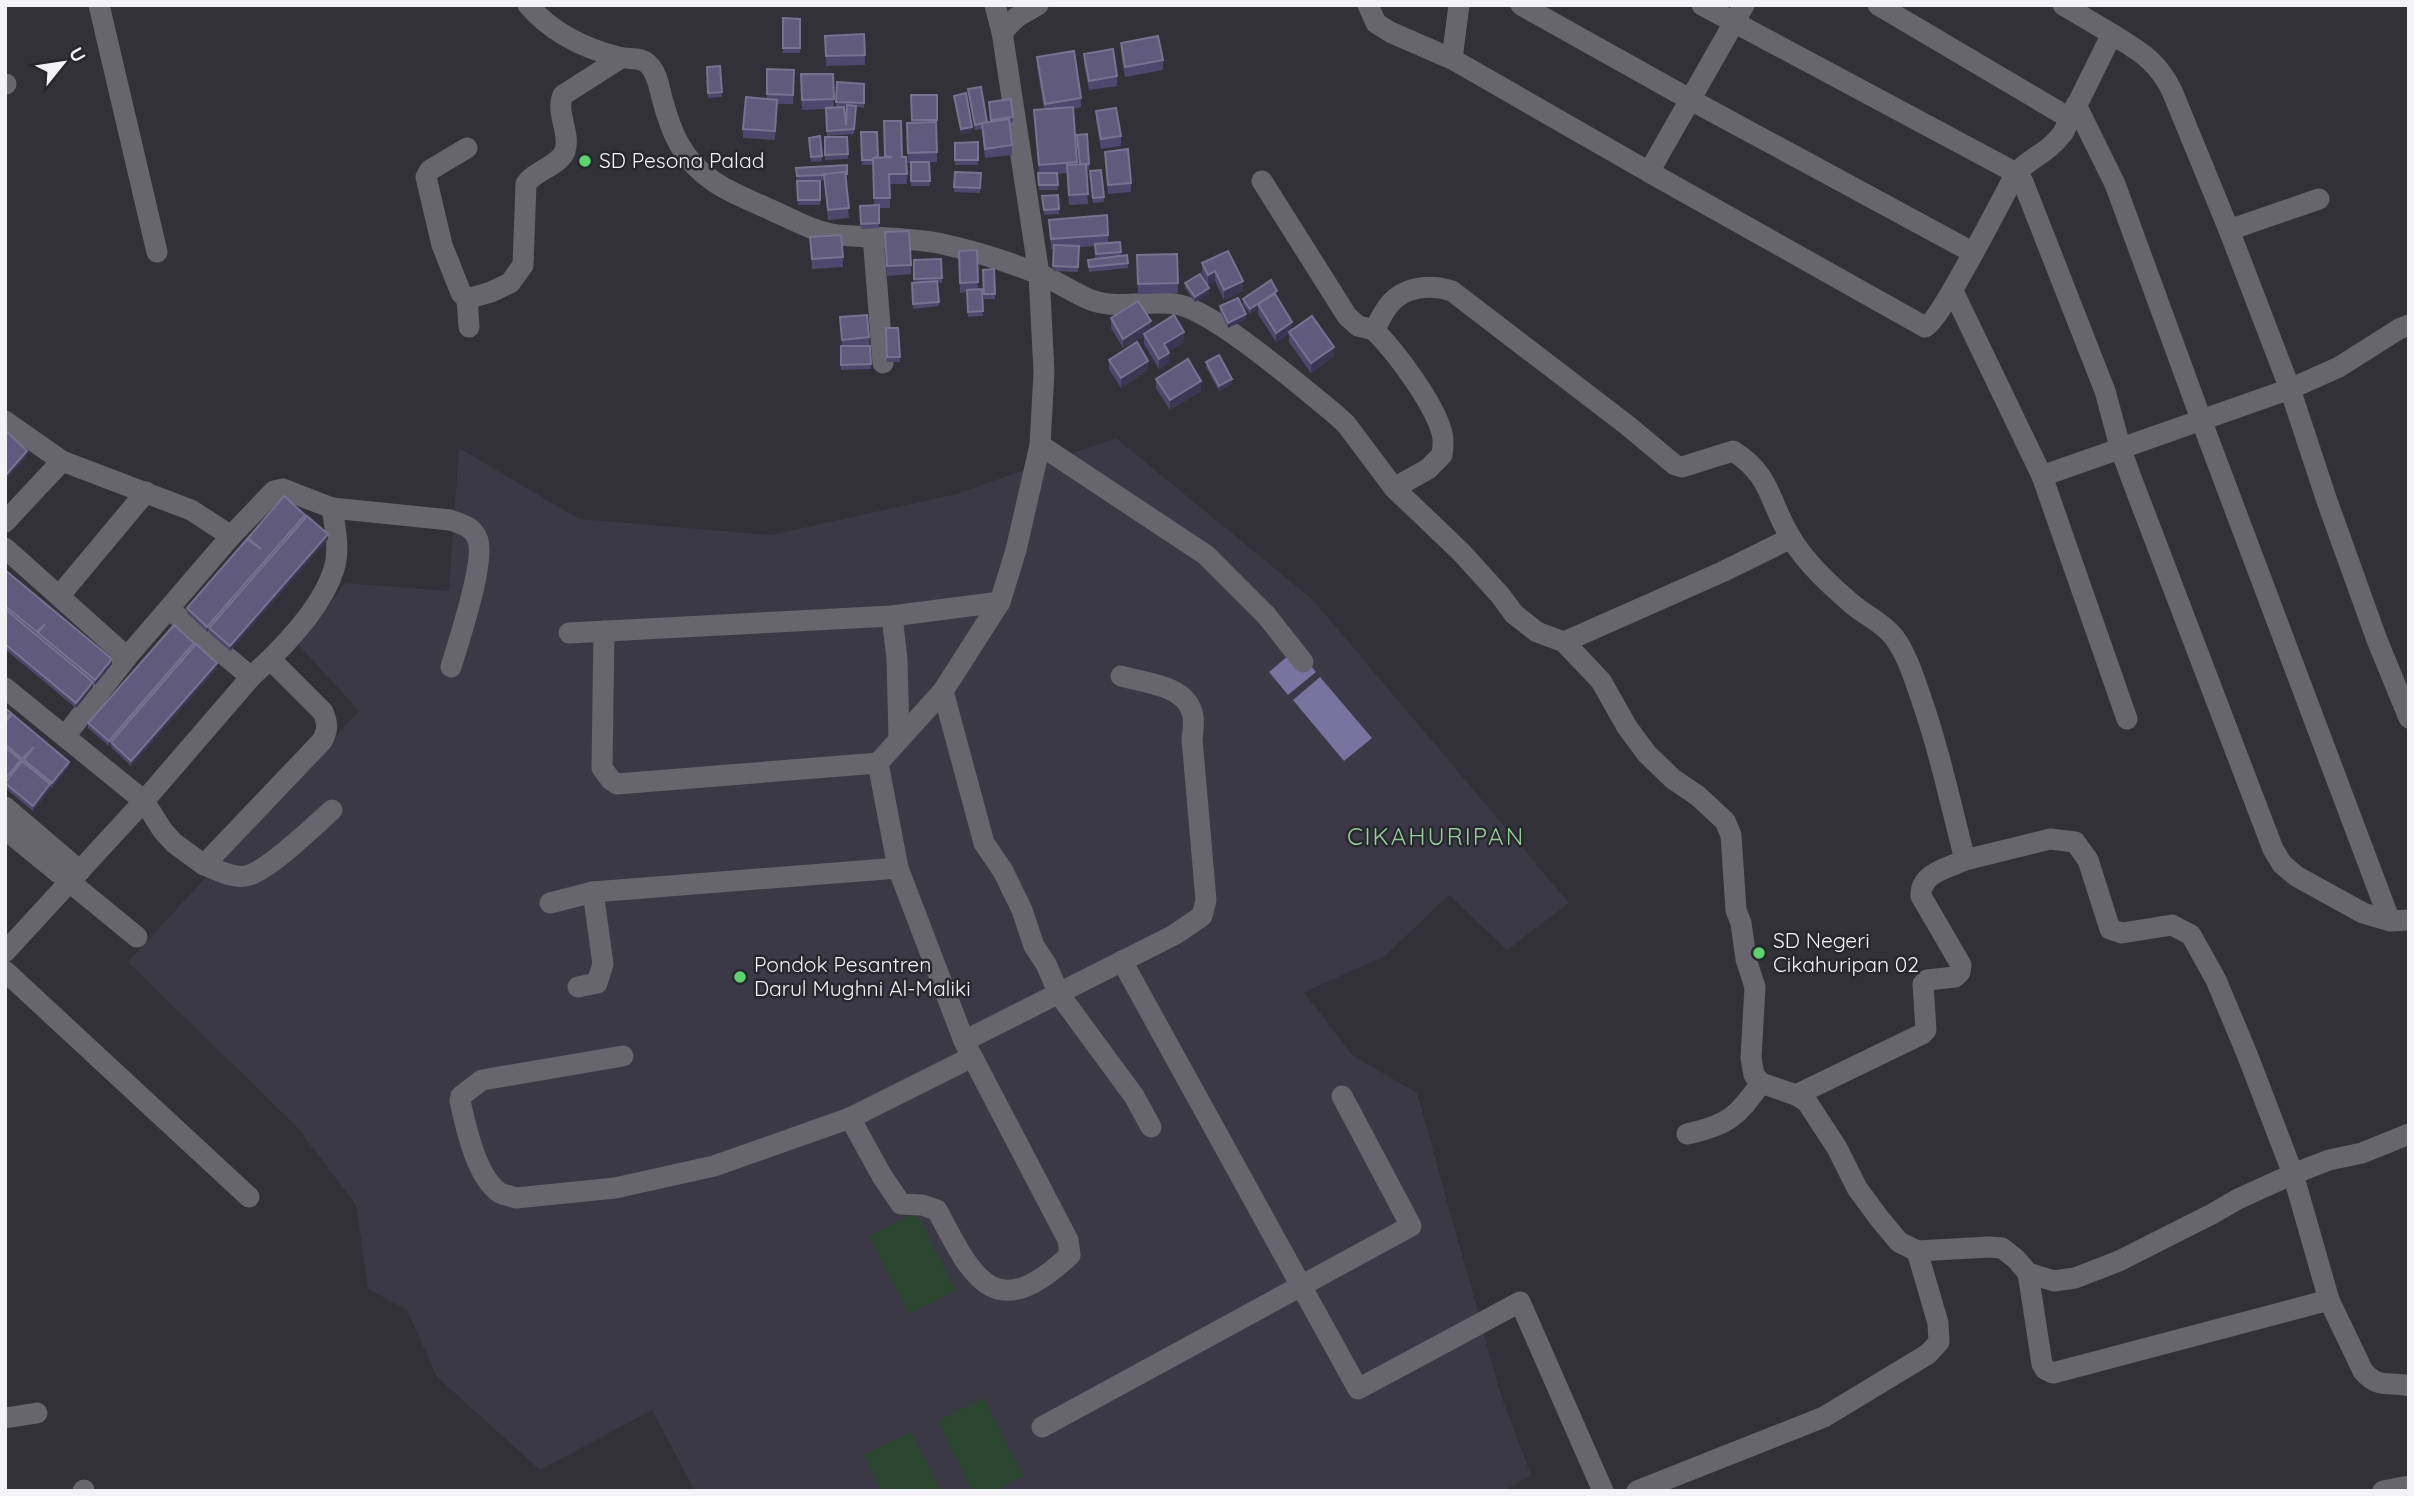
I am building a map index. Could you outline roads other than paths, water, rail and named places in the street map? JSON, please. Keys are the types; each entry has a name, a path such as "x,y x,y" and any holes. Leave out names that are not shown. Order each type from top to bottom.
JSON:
{"street":[{"path":"99,5 157,252"},
{"path":"528,5 560,34 583,46 621,58 640,59 649,64 657,79 673,135 680,148 696,168 713,181 817,231 926,241 983,253 1039,274 1105,304 1118,306 1175,303 1188,307 1218,324 1279,368 1335,414 1346,424 1394,488 1461,552 1514,614 1527,626 1564,642 1601,681 1627,727 1647,754 1725,821 1731,835 1736,910 1755,987 1751,1058 1754,1075 1761,1083 1796,1095 1807,1102 1837,1148 1857,1188 1899,1242 1917,1251 2001,1248 2017,1259 2028,1273 2045,1369 2053,1373 2329,1300"},
{"path":"604,631 602,768 611,780 617,783 878,763 943,691 1000,602 1016,550 1040,445 1044,372 1039,274 1002,32 995,5"},
{"path":"1002,32 1017,17 1038,5"},
{"path":"1368,5 1376,23 1390,32 1452,60 1925,327 1933,322 1953,290 2016,173 2024,164 2053,146 2074,112 2112,34"},
{"path":"1452,60 1459,5"},
{"path":"1521,5 1972,252"},
{"path":"1702,5 1739,14 2016,173 2023,182 2105,391 2121,450 2273,849 2282,864 2296,876 2363,913 2399,921"},
{"path":"1878,5 2074,112 2115,184 2202,420 2399,921"},
{"path":"2063,5 2146,56 2163,72 2229,230 2290,389 2340,539 2409,718"},
{"path":"1649,172 1739,14"},
{"path":"467,299 510,283 517,275 523,265 526,184 564,152 566,144 560,105 563,95 621,58"},
{"path":"467,148 430,170 426,177 442,245 461,293 467,299 469,327"},
{"path":"1262,181 1347,316 1355,324 1374,330 1390,346 1433,413 1442,433 1442,455 1428,469 1394,488"},
{"path":"2229,230 2319,199"},
{"path":"873,236 883,363"},
{"path":"1374,330 1389,304 1402,294 1422,287 1436,286 1452,290 1675,465 1682,467 1733,451 1748,460 1763,477 1791,538 1828,582 1894,637 1908,660 1931,726 1965,860"},
{"path":"1953,290 2042,476 2127,719"},
{"path":"2042,476 2290,389 2339,367 2409,325"},
{"path":"5,421 62,461 191,510 231,536"},
{"path":"1040,445 1206,555 1266,615 1303,662"},
{"path":"5,522 62,461"},
{"path":"65,736 127,657 231,536 274,491 283,489 332,508 450,520 466,525 477,538 479,545 475,580 451,667"},
{"path":"60,595 146,492"},
{"path":"5,952 144,801 251,677 271,660 320,600 335,567 337,541 332,508"},
{"path":"1564,642 1722,572 1791,538"},
{"path":"5,548 127,657"},
{"path":"569,633 892,616 1000,602"},
{"path":"169,609 251,677"},
{"path":"892,616 897,659 899,738"},
{"path":"204,865 322,741 327,732 323,712 271,660"},
{"path":"623,1056 482,1080 461,1096 460,1101 475,1153 490,1184 501,1194 516,1198 615,1188 714,1166 850,1118 1059,993 1174,935 1202,916 1206,900 1192,739 1193,713 1186,699 1178,692 1121,676"},
{"path":"5,688 144,801 174,843 204,865 228,874 245,877 267,865 332,810"},
{"path":"943,691 984,843 1003,871 1022,910 1034,946 1046,964 1059,993 1134,1096 1150,1127"},
{"path":"850,1118 901,1204 922,1205 937,1210 963,1260 984,1284 999,1291 1022,1289 1050,1272 1070,1255 1068,1240 968,1049 898,868 878,763"},
{"path":"5,807 136,937"},
{"path":"5,829 75,877"},
{"path":"1796,1095 1907,1042 1926,1030 1923,984 1955,977 1960,972 1961,965 1921,896 1920,888 1927,877 1965,860 2050,839 2069,839 2081,848 2088,860 2110,929 2122,933 2172,925 2191,935 2216,980 2293,1174 2329,1300 2363,1371 2370,1380 2379,1384 2409,1386"},
{"path":"550,902 593,892 898,868"},
{"path":"578,987 597,983 602,968 593,892"},
{"path":"1122,961 1358,1389 1520,1302 1603,1491"},
{"path":"5,971 249,1197"},
{"path":"1687,1134 1714,1128 1734,1117 1761,1083"},
{"path":"1042,1427 1411,1226 1342,1096"},
{"path":"2028,1273 2054,1281 2099,1270 2293,1174 2409,1135"},
{"path":"1637,1491 1824,1417 1928,1354 1939,1342 1938,1323 1917,1251"},
{"path":"5,1418 37,1413"},
{"path":"2383,1491 2409,1486"}],"place":[{"name":"SD Pesona Palad","path":"585,161"},
{"name":"SD Negeri Cikahuripan 02","path":"1759,953"},
{"name":"Pondok Pesantren Darul Mughni Al-Maliki","path":"740,977"}],"district":[{"name":"CIKAHURIPAN","path":"1436,837"}]}
